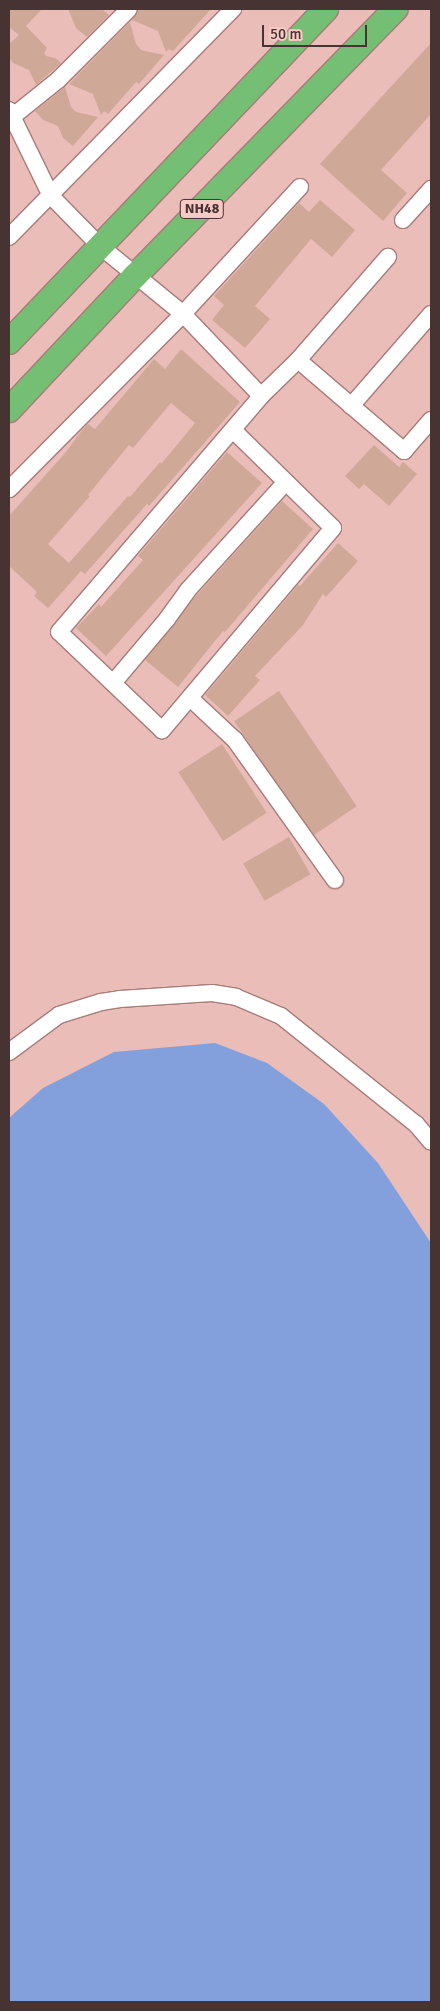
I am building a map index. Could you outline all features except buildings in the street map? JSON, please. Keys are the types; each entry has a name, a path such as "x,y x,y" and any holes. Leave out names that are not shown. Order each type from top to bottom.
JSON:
{"highway":[{"path":"9,342 326,9"},
{"name":"NH48","path":"9,410 135,276 396,9"}],"street":[{"path":"9,237 233,9"},
{"path":"120,12 58,80 10,114 51,196 100,246 183,314 261,396"},
{"path":"9,489 183,314 300,187"},
{"path":"403,220 431,189"},
{"path":"232,430 333,528 162,730 59,632 261,396 298,360 388,257"},
{"path":"351,406 431,314"},
{"path":"298,360 404,451 431,420"},
{"path":"113,683 168,619 187,591 286,482"},
{"path":"190,698 235,740 335,880"},
{"path":"9,1052 59,1015 101,1002 212,993 236,997 281,1016 416,1124 431,1142"}],"water":[{"path":"215,1043 267,1063 324,1104 378,1163 431,1243 431,2002 9,2002 9,1118 43,1088 114,1052"}]}
